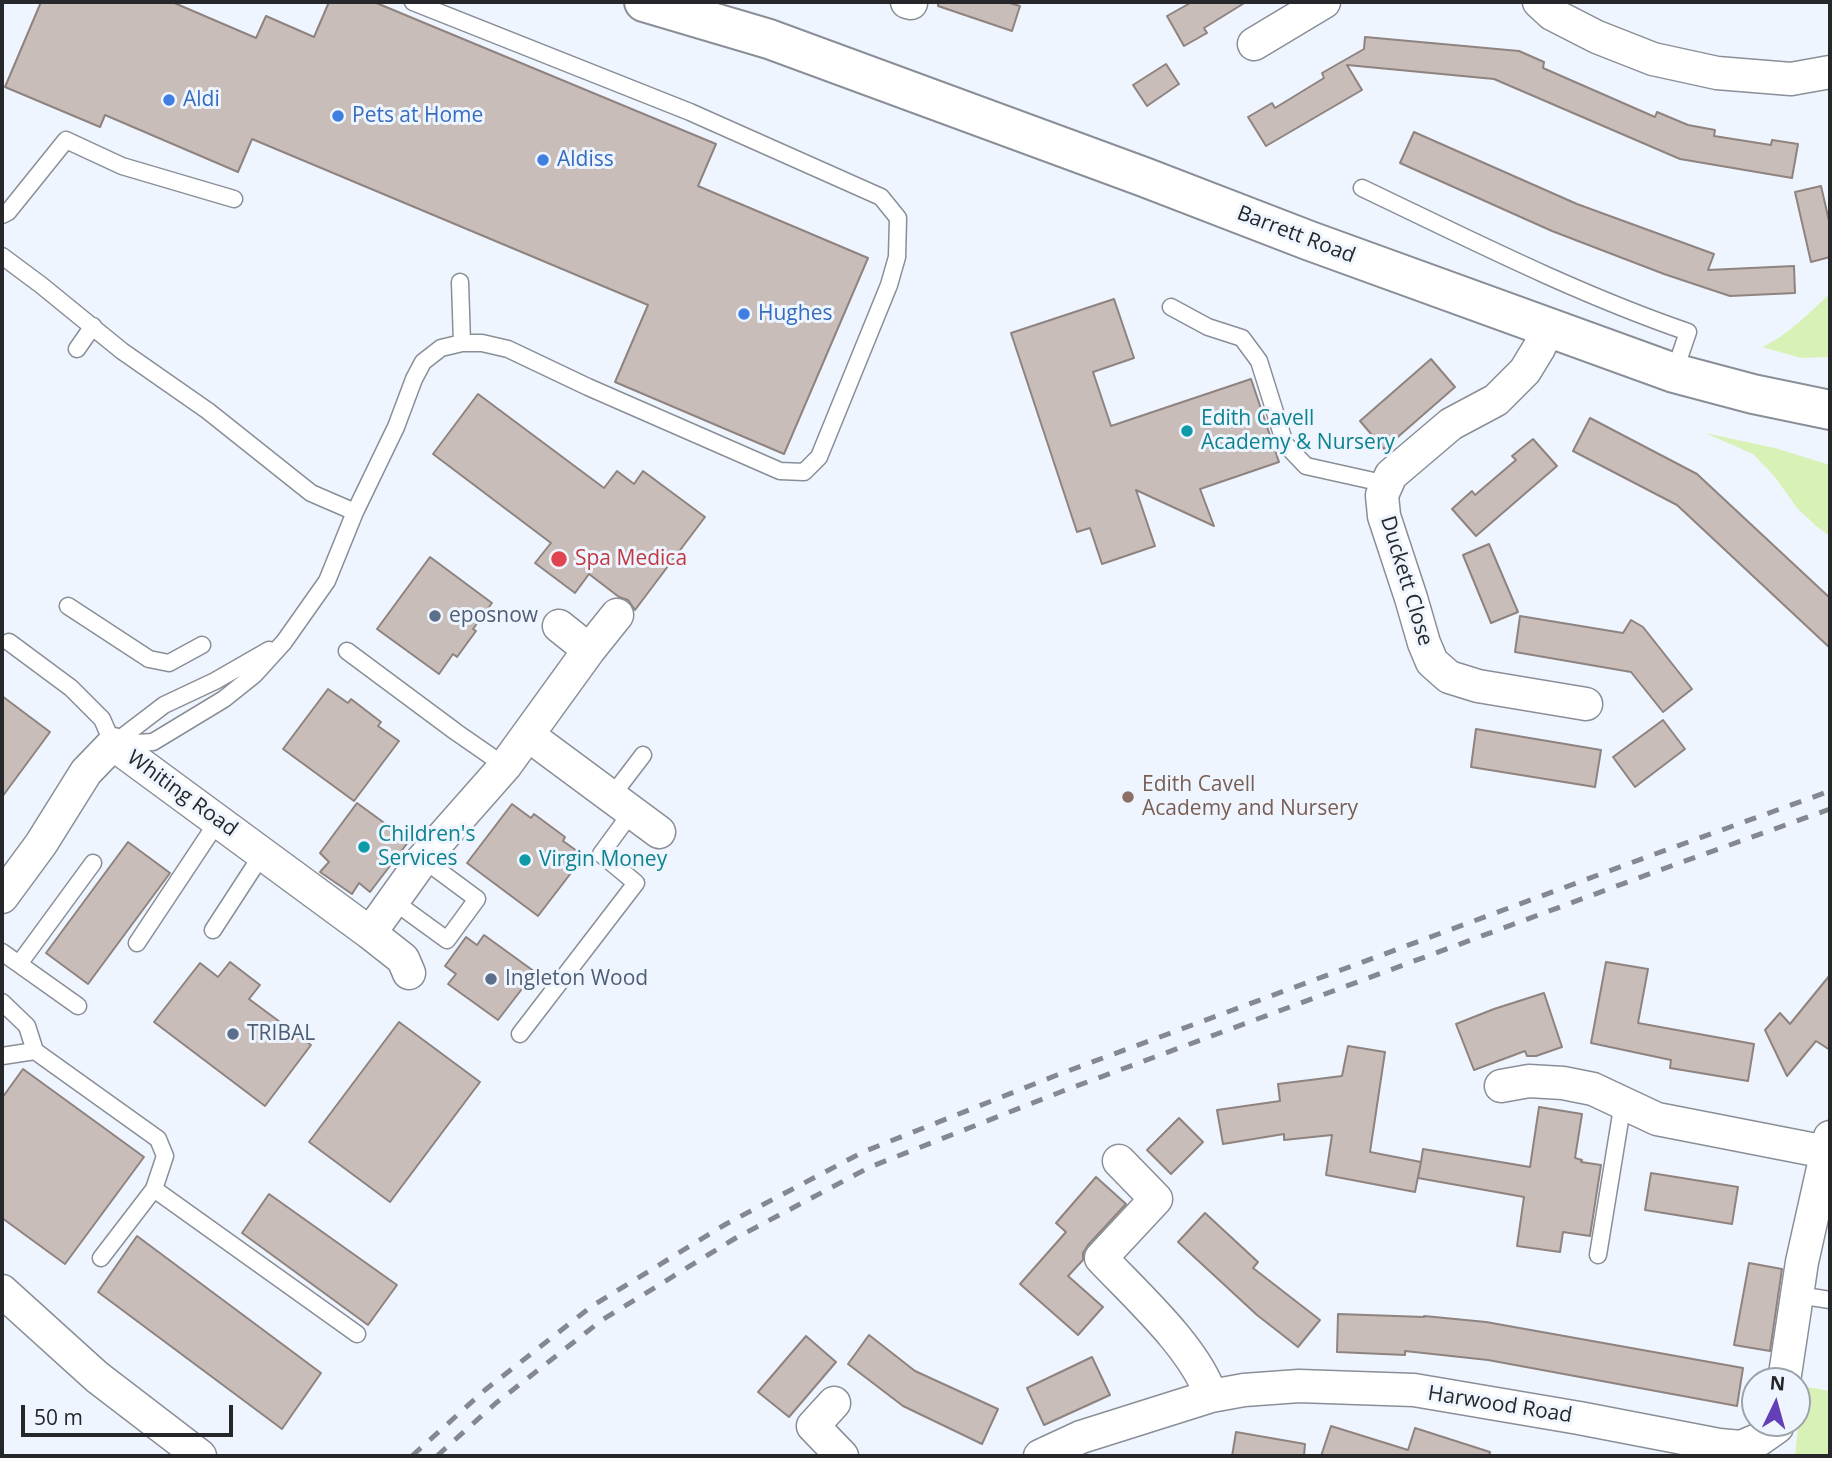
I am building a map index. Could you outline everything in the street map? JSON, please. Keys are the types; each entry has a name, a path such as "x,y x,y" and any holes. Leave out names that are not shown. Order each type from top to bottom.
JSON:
{"highway":[{"name":"Barrett Road","path":"644,2 769,39"},
{"name":"Barrett Road","path":"682,2 769,39 1674,373 1753,394 1830,410"}],"street":[{"path":"1254,44 1324,2"},
{"path":"1539,2 1552,15 1585,32 1653,59 1717,74 1791,79 1830,72"},
{"path":"1387,484 1391,475 1451,424 1496,400 1525,371 1548,328"},
{"name":"Duckett Close","path":"1387,484 1382,495 1384,516 1432,662 1449,677 1478,686 1586,704"},
{"path":"370,933 423,859 505,766 617,615"},
{"path":"559,626 589,650"},
{"path":"528,735 659,832"},
{"name":"Whiting Road","path":"2,898 41,844 86,772 113,744 370,933 402,959 405,981"},
{"path":"1501,1086 1530,1081 1563,1083 1593,1089 1657,1119 1828,1144 1802,1262 1786,1367"},
{"path":"1119,1161 1156,1199 1101,1258 1180,1342 1207,1384 1211,1396"},
{"path":"2,1291 97,1377 200,1456"},
{"name":"Harwood Road","path":"1040,1456 1081,1437 1211,1396 1244,1390 1299,1386 1414,1391 1579,1418 1719,1445 1741,1447 1763,1437"},
{"path":"834,1403 814,1426 842,1456"}],"lane":[{"path":"113,744 153,742 224,699 254,675 284,642 327,581 423,362 441,348 463,343 482,343 508,349 780,471 804,472 819,457 889,285 897,257 898,218 881,197 690,112 412,2"},
{"path":"2,215 8,212 66,140 122,166 233,199"},
{"path":"1362,188 1545,275 1688,332 1674,373"},
{"path":"2,256 122,351 208,411 311,493 355,512"},
{"path":"460,282 463,343"},
{"path":"1171,307 1208,327 1242,338 1259,361 1284,444 1306,466 1387,484"},
{"path":"77,349 93,326"},
{"path":"68,606 149,659 169,663 202,645"},
{"path":"9,642 71,688 102,719 113,744"},
{"path":"113,744 164,705 215,681 284,642"},
{"path":"347,651 505,766"},
{"path":"520,1034 636,883 601,854 643,755"},
{"path":"137,943 218,821"},
{"path":"213,930 263,853"},
{"path":"392,900 447,940 477,899 423,859"},
{"path":"19,964 93,863"},
{"path":"2,952 78,1006"},
{"path":"2,1002 27,1026 35,1051 158,1139 165,1156 154,1189 101,1258"},
{"path":"2,1056 35,1051"},
{"path":"1598,1255 1623,1102"},
{"path":"154,1189 357,1334"},
{"path":"1798,1295 1830,1300"}],"green space":[{"path":"1830,294 1830,357 1801,358 1762,347 1790,330"},
{"path":"1705,433 1775,448 1830,465 1830,536 1797,508 1775,477 1753,454"},
{"path":"1811,1388 1830,1391 1830,1456 1795,1456 1797,1437 1811,1437"}],"building":[{"path":"41,2 172,2 256,38 266,16 314,37 329,2 374,2 716,144 698,186 868,258 784,454 615,382 648,305 252,139 238,172 105,115 100,127 5,87"},
{"path":"938,2 1006,2 1020,6 1012,31 938,6"},
{"path":"1192,2 1246,2 1204,28 1207,33 1184,46 1167,16"},
{"path":"1365,37 1519,51 1544,62 1543,68 1655,117 1657,112 1688,125 1715,130 1714,136 1771,145 1772,140 1798,144 1792,178 1680,159 1494,79 1347,65 1362,90 1266,146 1248,117 1272,103 1275,108 1324,78 1322,73 1364,49"},
{"path":"1166,64 1179,84 1147,106 1133,85"},
{"path":"1414,132 1577,204 1714,254 1708,270 1794,266 1795,293 1730,296 1552,231 1400,163"},
{"path":"1821,186 1830,225 1830,257 1811,262 1795,192"},
{"name":"Edith Cavell Academy & Nursery","path":"1114,299 1134,358 1093,372 1111,426 1251,379 1279,462 1200,489 1214,526 1136,490 1155,546 1102,564 1090,528 1077,532 1011,333"},
{"path":"1431,359 1455,387 1384,449 1360,421"},
{"path":"478,394 604,488 617,471 634,484 643,471 705,517 635,610 628,600 619,597 589,574 575,593 535,563 551,543 433,454"},
{"path":"1590,418 1697,474 1830,598 1830,648 1677,505 1573,451"},
{"path":"1533,439 1557,466 1476,536 1452,509 1472,491 1475,495 1516,460 1512,456"},
{"path":"1489,544 1518,612 1491,623 1463,555"},
{"name":"eposnow","path":"430,557 492,603 457,657 453,654 439,674 377,629"},
{"path":"1520,616 1623,633 1631,620 1643,627 1692,689 1663,712 1631,672 1515,652"},
{"path":"328,689 348,703 351,699 381,722 378,726 399,741 354,801 283,749"},
{"path":"2,696 50,732 2,797"},
{"path":"1663,720 1685,749 1635,787 1613,757"},
{"path":"1476,729 1601,750 1595,787 1471,767"},
{"name":"Children's Services","path":"357,803 409,841 370,892 359,883 352,894 320,872 329,862 320,853"},
{"name":"Virgin Money","path":"512,804 531,818 534,814 565,837 563,841 584,856 538,916 467,863"},
{"path":"128,842 170,873 88,984 46,953"},
{"name":"Ingleton Wood","path":"484,935 535,972 498,1020 448,984 456,974 445,966 466,937 477,945"},
{"name":"TRIBAL","path":"230,962 260,985 249,999 311,1045 265,1106 154,1022 200,963 218,977"},
{"path":"1606,962 1648,969 1638,1023 1754,1044 1748,1081 1670,1068 1671,1060 1591,1043"},
{"path":"1830,975 1830,1050 1816,1041 1787,1076 1765,1030 1780,1013 1790,1024"},
{"path":"1544,993 1562,1047 1536,1056 1527,1056 1525,1051 1474,1070 1456,1024"},
{"path":"399,1022 480,1082 390,1202 309,1142"},
{"path":"1348,1046 1385,1052 1370,1152 1421,1162 1415,1192 1326,1175 1332,1135 1284,1140 1284,1134 1223,1144 1217,1110 1280,1101 1278,1084 1342,1076"},
{"path":"23,1069 144,1157 65,1264 2,1218 2,1098"},
{"path":"1539,1107 1582,1114 1575,1158 1582,1160 1581,1162 1601,1165 1590,1236 1563,1232 1560,1252 1517,1246 1524,1197 1418,1178 1423,1149 1530,1167"},
{"path":"1179,1118 1203,1142 1171,1174 1147,1150"},
{"path":"1651,1173 1738,1187 1732,1224 1645,1210"},
{"path":"1096,1177 1126,1204 1088,1245 1083,1253 1083,1260 1068,1276 1103,1307 1078,1335 1020,1284 1066,1232 1056,1223"},
{"path":"269,1194 397,1285 368,1325 242,1233"},
{"path":"1205,1213 1258,1262 1253,1268 1320,1320 1298,1347 1257,1315 1178,1242"},
{"path":"137,1236 321,1373 282,1429 98,1292"},
{"path":"1749,1263 1782,1269 1770,1351 1734,1345"},
{"path":"1338,1314 1424,1316 1486,1322 1741,1368 1741,1381 1737,1406 1488,1360 1405,1351 1405,1355 1337,1352"},
{"path":"869,1335 915,1371 998,1409 982,1444 903,1406 848,1364"},
{"path":"806,1336 836,1362 789,1417 758,1392"},
{"path":"1092,1357 1110,1395 1044,1425 1027,1388"},
{"path":"1331,1426 1408,1450 1415,1428 1490,1452 1489,1456 1321,1456"},
{"path":"1236,1432 1305,1444 1304,1456 1232,1456"}],"railway":[{"path":"412,1456 485,1390 592,1306 726,1224 863,1152 1057,1075 1830,791"},
{"path":"437,1456 496,1403 602,1320 734,1239 870,1167 1063,1091 1830,809"}],"place":[{"name":"Aldi","path":"169,100"},
{"name":"Pets at Home","path":"338,116"},
{"name":"Aldiss","path":"543,160"},
{"name":"Hughes","path":"744,314"},
{"name":"Edith Cavell Academy & Nursery","path":"1187,431"},
{"name":"Spa Medica","path":"559,559"},
{"name":"eposnow","path":"435,616"},
{"name":"Edith Cavell Academy and Nursery","path":"1128,797"},
{"name":"Children's Services","path":"364,847"},
{"name":"Virgin Money","path":"525,860"},
{"name":"Ingleton Wood","path":"491,979"},
{"name":"TRIBAL","path":"233,1034"}]}
